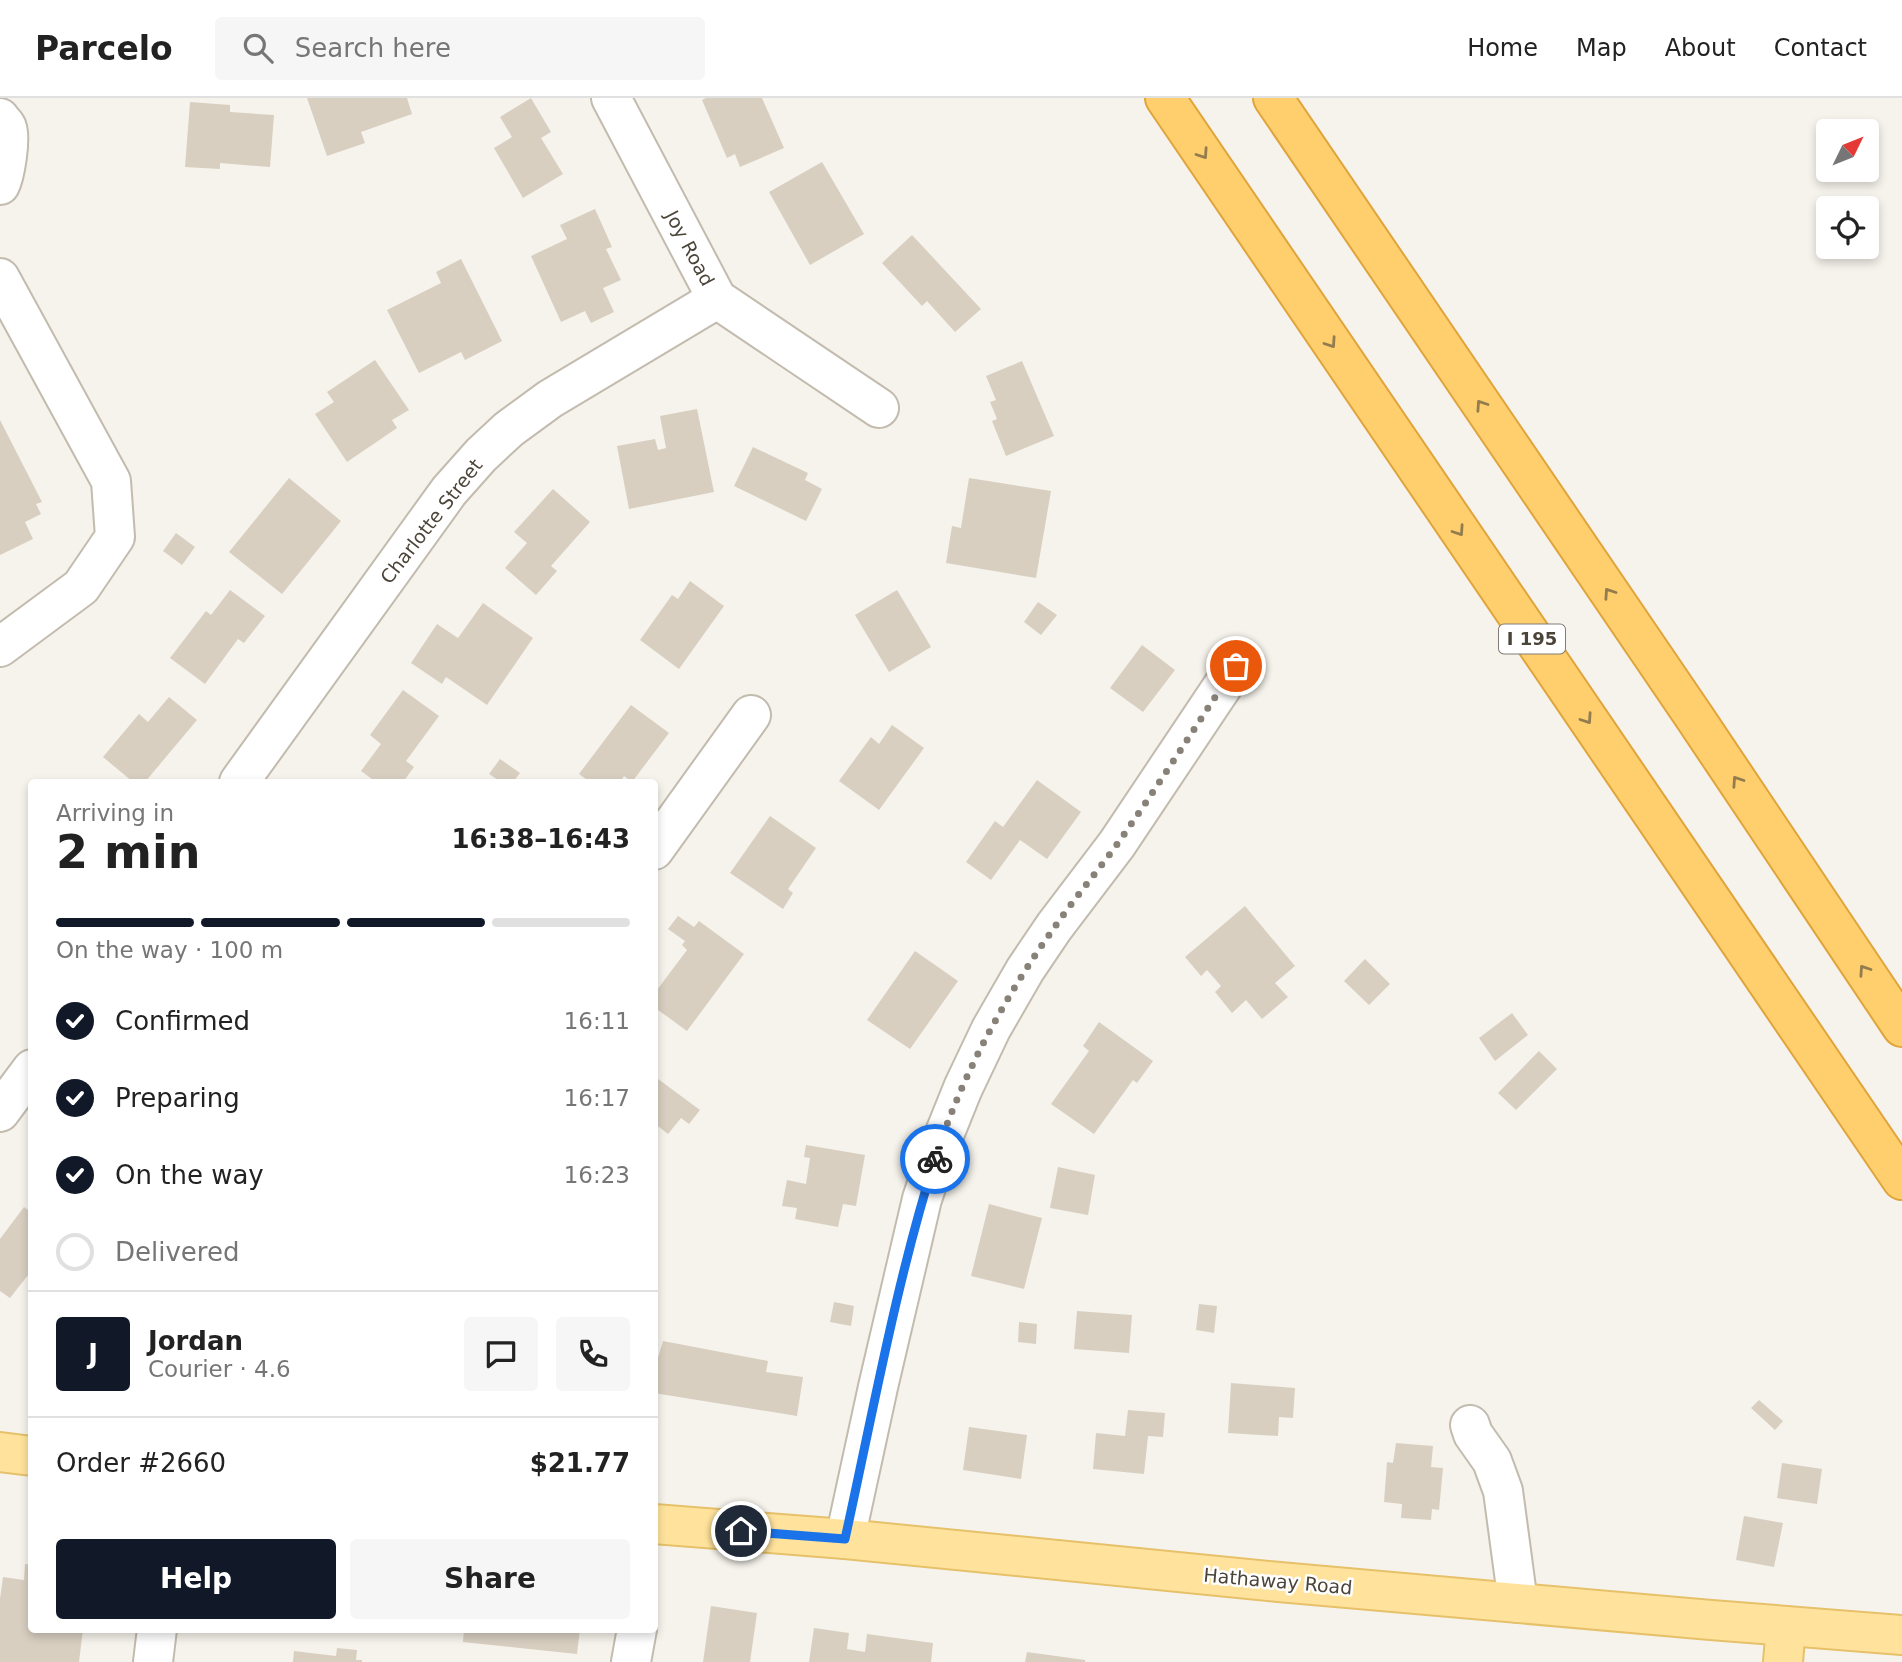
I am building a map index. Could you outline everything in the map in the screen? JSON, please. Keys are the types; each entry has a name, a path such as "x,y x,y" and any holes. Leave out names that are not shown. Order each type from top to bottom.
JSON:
{"highway":[{"name":"I 195","path":"1165,98 1902,1180"},
{"path":"1273,98 1902,1027"}],"main road":[{"path":"0,1452 28,1456"},
{"name":"Hathaway Road","path":"658,1531 845,1539 1518,1603 1785,1644 1902,1635"}],"street":[{"name":"Joy Road","path":"611,98 717,299 878,408"},
{"path":"0,118 7,128 7,156 0,185"},
{"path":"0,278 111,481 115,537 81,587 0,647"},
{"name":"Charlotte Street","path":"241,779 449,491 481,455 509,429 550,399 717,299"},
{"path":"845,1539 922,1199 963,1088 991,1030 1025,970 1117,844 1236,666"},
{"path":"658,844 751,716"},
{"path":"0,1112 28,1074"},
{"path":"1470,1424 1473,1434 1492,1461 1503,1491 1518,1603"},
{"path":"153,1662 157,1633"},
{"path":"631,1662 636,1633"}],"building":[{"path":"307,98 407,98 412,114 361,132 365,143 327,156"},
{"path":"531,98 551,132 541,138 563,174 523,198 494,148 512,137 500,117"},
{"path":"762,98 784,148 740,167 735,154 727,158 702,100"},
{"path":"190,102 230,105 230,112 274,115 270,167 220,163 220,169 185,167"},
{"path":"822,162 864,234 810,265 769,192"},
{"path":"595,209 612,247 606,249 621,280 603,288 614,312 591,323 585,311 561,322 531,256 567,239 560,225"},
{"path":"912,235 981,309 955,332 927,301 922,306 882,263"},
{"path":"461,259 502,341 465,360 461,352 419,373 387,310 441,283 436,272"},
{"path":"375,360 409,410 392,420 397,428 347,462 315,414 334,402 327,392"},
{"path":"1022,361 1054,436 1006,456 992,421 997,419 990,402 996,400 986,376"},
{"path":"697,409 714,492 629,509 617,446 655,439 658,450 666,448 660,416"},
{"path":"0,420 42,502 36,504 41,514 25,522 33,539 0,555"},
{"path":"753,447 808,473 805,480 822,489 806,521 734,486"},
{"path":"289,478 341,521 282,594 229,552"},
{"path":"969,478 1051,491 1036,578 946,563 952,526 961,528"},
{"path":"553,489 590,522 551,566 557,571 536,595 505,568 527,543 514,532"},
{"path":"176,533 195,547 182,565 163,551"},
{"path":"690,581 724,606 679,669 640,640 672,595 678,599"},
{"path":"230,590 265,616 244,643 238,639 205,684 170,658 206,611 211,615"},
{"path":"897,590 931,647 889,672 855,615"},
{"path":"1038,602 1057,615 1041,635 1024,622"},
{"path":"483,603 533,638 487,705 446,677 442,684 411,663 437,624 458,638"},
{"path":"1142,645 1175,670 1143,712 1110,688"},
{"path":"403,690 439,716 406,761 414,767 405,779 372,779 361,771 381,744 370,735"},
{"path":"169,697 197,720 148,779 129,779 103,757 139,714 148,722"},
{"path":"631,705 669,733 634,779 624,776 622,779 586,779 579,774"},
{"path":"892,725 924,748 879,810 839,781 871,737 879,744"},
{"path":"500,759 520,773 515,779 496,779 489,774"},
{"path":"1037,780 1081,812 1047,859 1020,840 991,880 966,862 995,821 1003,827"},
{"path":"770,816 816,848 788,889 793,893 783,909 730,873"},
{"path":"1245,906 1295,966 1275,983 1288,997 1262,1019 1246,1000 1232,1013 1215,992 1221,986 1207,970 1201,976 1185,957"},
{"path":"678,916 694,927 699,921 744,954 687,1031 658,1010 658,989 687,950 682,945 685,941 668,929"},
{"path":"915,951 958,981 910,1049 867,1020"},
{"path":"1365,959 1390,984 1369,1005 1344,981"},
{"path":"1512,1013 1528,1035 1495,1061 1479,1038"},
{"path":"1099,1022 1153,1061 1137,1083 1133,1080 1094,1134 1051,1104 1089,1051 1083,1046"},
{"path":"1539,1051 1557,1069 1516,1110 1498,1093"},
{"path":"658,1079 700,1110 689,1124 681,1118 668,1134 658,1126"},
{"path":"806,1145 865,1155 856,1206 843,1204 838,1227 795,1219 797,1208 782,1206 787,1180 806,1184 810,1158 804,1157"},
{"path":"1058,1167 1095,1175 1088,1215 1050,1208"},
{"path":"989,1204 1042,1218 1024,1289 971,1276"},
{"path":"24,1207 28,1210 28,1275 10,1298 0,1291 0,1239"},
{"path":"834,1302 854,1306 851,1326 830,1322"},
{"path":"1199,1304 1217,1306 1214,1333 1196,1330"},
{"path":"1077,1311 1132,1315 1129,1353 1074,1349"},
{"path":"1019,1322 1037,1324 1036,1344 1018,1342"},
{"path":"663,1341 768,1361 766,1372 803,1377 797,1416 658,1394 658,1358"},
{"path":"1231,1383 1295,1388 1293,1418 1279,1417 1278,1436 1228,1433"},
{"path":"1759,1400 1783,1421 1775,1430 1751,1408"},
{"path":"1128,1410 1165,1413 1163,1437 1148,1436 1144,1474 1093,1469 1096,1433 1125,1436"},
{"path":"969,1427 1027,1435 1021,1479 963,1470"},
{"path":"1396,1443 1433,1446 1431,1467 1443,1468 1439,1510 1432,1509 1431,1520 1401,1518 1402,1504 1384,1502 1387,1462 1393,1463"},
{"path":"1782,1463 1822,1469 1817,1504 1777,1498"},
{"path":"1744,1516 1783,1523 1774,1567 1736,1560"},
{"path":"25,1564 28,1564 28,1633 83,1633 79,1662 0,1662 0,1599 3,1577 24,1580"},
{"path":"711,1606 757,1613 750,1662 703,1662"},
{"path":"814,1628 849,1633 847,1649 865,1652 867,1634 933,1643 931,1662 809,1662"},
{"path":"464,1633 580,1633 577,1654 463,1642"},
{"path":"337,1648 357,1650 356,1660 362,1662 293,1662 294,1651 336,1656"},
{"path":"1027,1652 1085,1660 1085,1662 1025,1662"}],"way so far":[{"path":"935,1159 976,1060 1025,970 1117,844 1236,666"}],"route":[{"path":"741,1531 845,1539 922,1199 935,1159"}]}
